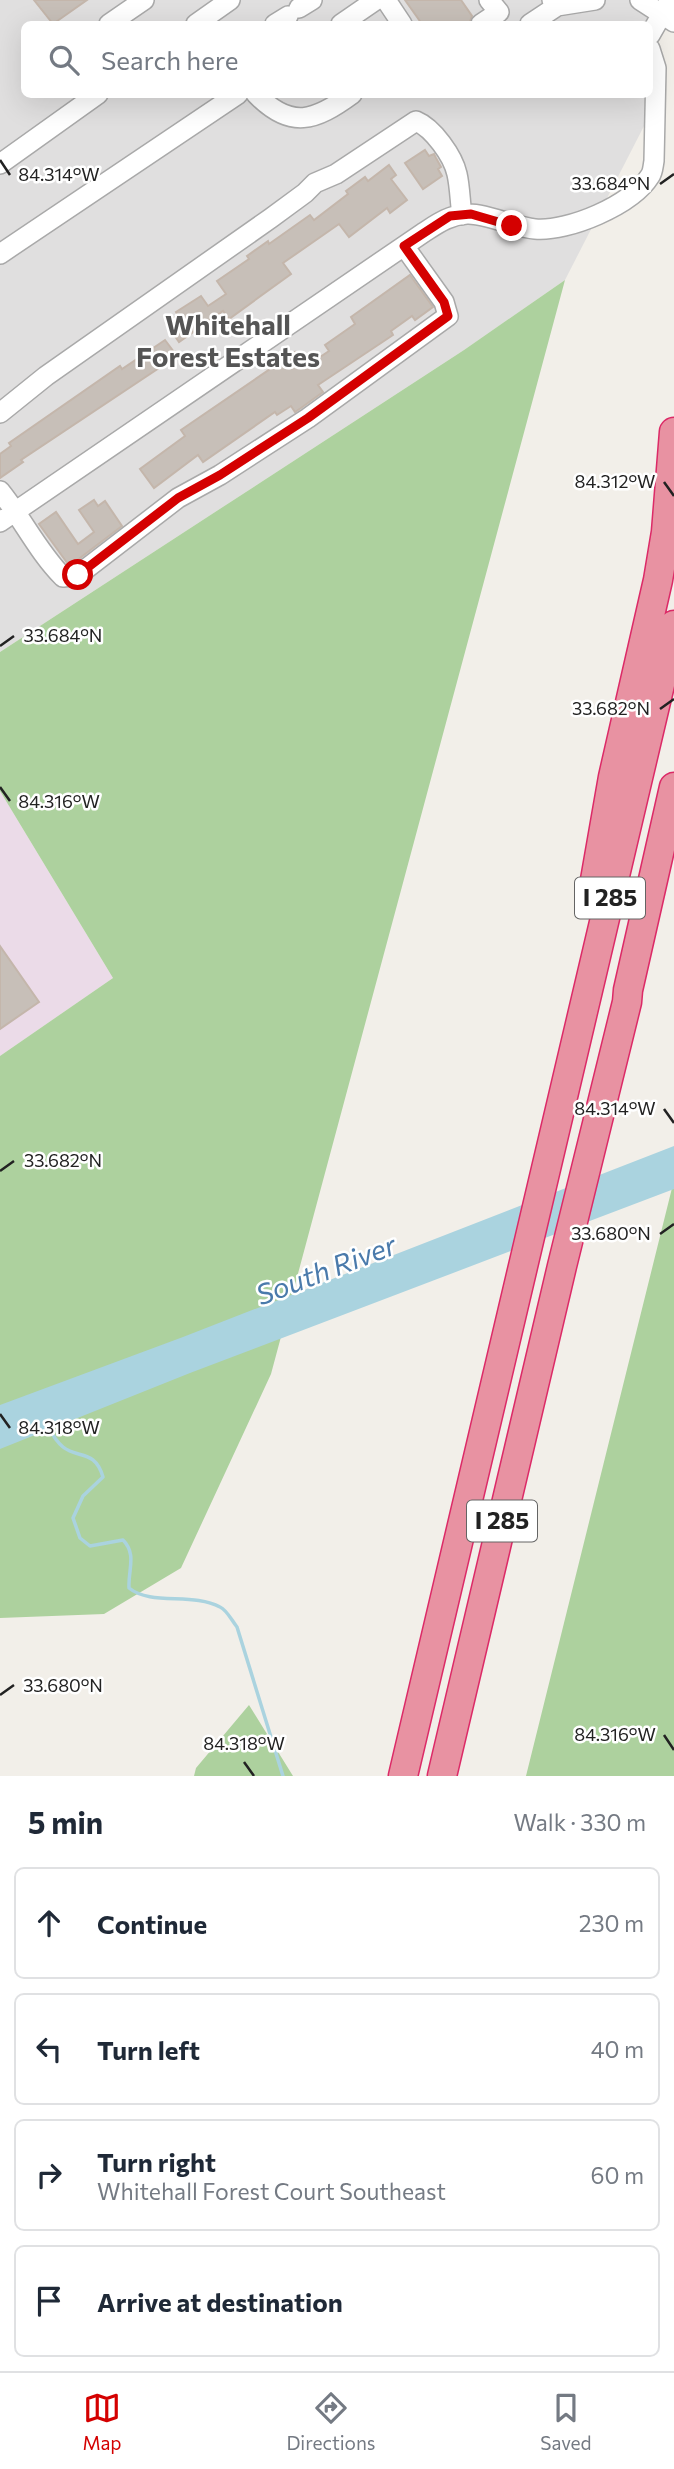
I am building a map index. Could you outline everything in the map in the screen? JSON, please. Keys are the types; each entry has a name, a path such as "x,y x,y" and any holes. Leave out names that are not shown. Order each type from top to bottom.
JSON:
{"highway":[{"path":"545,1171 613,777 658,580 666,532 674,432"},
{"name":"I 285","path":"403,1776 674,625"},
{"name":"I 285","path":"442,1776 627,1003 674,787"},
{"path":"627,1003 662,914 674,864"}],"street":[{"path":"113,21 144,0"},
{"path":"200,21 230,0"},
{"path":"345,21 376,0"},
{"path":"386,0 400,21"},
{"path":"533,21 554,3 595,0"},
{"path":"640,0 669,12 653,30"},
{"path":"483,21 494,4"},
{"path":"8,517 450,216 471,214 512,226 539,230 568,226 596,216 640,188 651,175 654,161 656,68 653,59"},
{"path":"0,164 92,98"},
{"path":"0,254 232,98"},
{"path":"260,98 268,107 284,116 306,119 347,98"},
{"path":"0,413 46,376 271,218 315,183 336,174 416,121 426,125 440,141 457,172 462,215"},
{"path":"0,491 8,517 50,564 63,577 78,575 178,498 220,475 308,418 448,316 444,302 404,246"}],"shaded area":[{"path":"0,0 650,0 649,21 21,21 21,98 645,98 644,126 565,280 464,350 0,652"},
{"path":"0,791 113,978 0,1056"}],"green space":[{"path":"565,280 271,1374 181,1568 104,1614 0,1618 0,1056 113,978 0,791 0,652 464,350"},
{"path":"674,1180 674,1776 526,1776"},
{"path":"249,1705 293,1776 194,1776 196,1768"}],"water":[{"name":"South River","path":"674,1146 674,1189 190,1373 0,1449 0,1405 183,1337"}],"building":[{"path":"34,0 87,0 57,21 51,21"},
{"path":"405,0 461,0 472,16 470,21 420,21"},
{"path":"425,150 429,156 434,154 441,167 438,169 442,176 423,189 405,163"},
{"path":"389,165 396,175 391,179 407,200 390,213 387,208 349,237 339,224 283,263 291,274 229,319 223,311 179,342 166,323 178,315 176,312 201,296 208,306 226,294 217,281 249,259 247,256 310,215 314,220 365,177 368,181"},
{"path":"410,275 433,307 415,320 412,316 391,331 393,335 318,385 323,392 295,412 291,406 277,415 275,412 203,462 198,455 154,488 140,469 185,436 181,430 295,352 305,367 329,351 325,345 355,324 351,317"},
{"path":"165,340 177,356 21,460 23,462 0,478 0,454 11,446 9,443 120,366 122,369"},
{"path":"94,500 98,506 105,501 122,526 76,561 68,564 39,524 56,512 78,544 94,532 79,510"},
{"path":"0,946 39,1002 0,1029"}],"waterway":[{"path":"49,1428 63,1447 91,1458 100,1468 103,1477 83,1496 73,1518 80,1538 90,1546 123,1540 131,1557 129,1588 149,1596 209,1603 225,1611 237,1627 283,1776"}],"district":[{"name":"Whitehall Forest Estates","path":"228,341"}],"route":[{"path":"78,575 178,498 220,475 308,418 448,316 444,302 404,246 450,216 471,214 512,226"}]}
